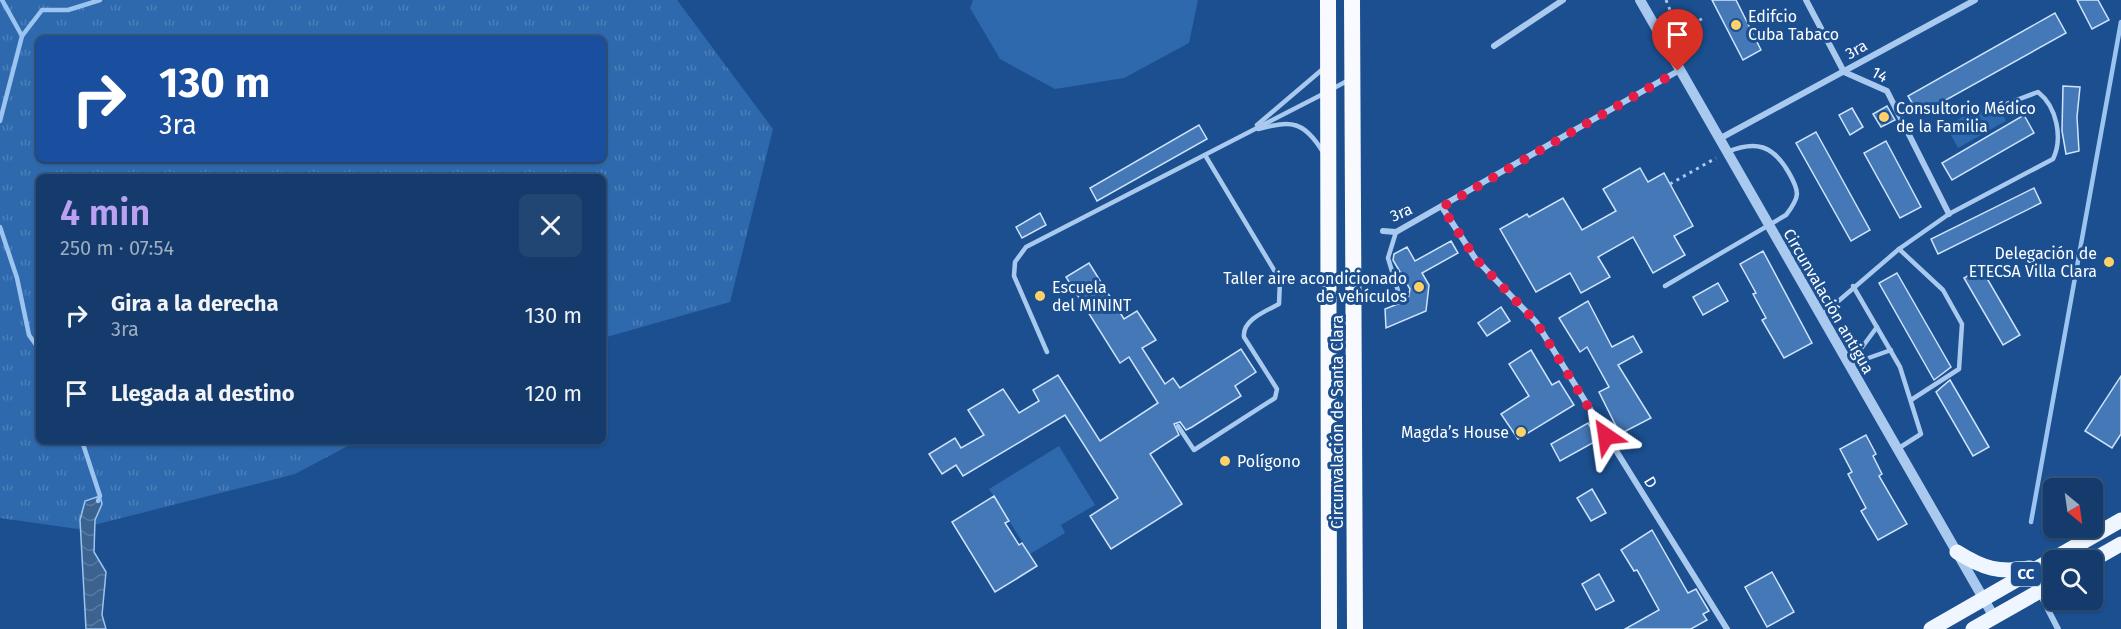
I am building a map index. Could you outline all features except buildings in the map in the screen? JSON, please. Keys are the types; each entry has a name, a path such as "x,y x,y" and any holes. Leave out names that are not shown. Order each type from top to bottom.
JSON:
{"highway":[{"name":"Circunvalación de Santa Clara","path":"1328,0 1329,629"},
{"name":"Circunvalación de Santa Clara","path":"1352,0 1355,629"}],"main road":[{"name":"CC","path":"1931,629 2121,520"},
{"path":"2103,554 2121,544"},
{"path":"1958,552 1978,566 2005,572 2039,567"},
{"name":"CC","path":"1973,629 2043,588"}],"street":[{"path":"1494,46 1563,0"},
{"name":"Circunvalación antigua","path":"1640,0 1725,153 1994,617"},
{"path":"1806,0 1844,72"},
{"name":"3ra","path":"1718,140 1975,0"},
{"name":"3ra","path":"1383,231 1396,232 1678,71"},
{"name":"14","path":"1844,72 1887,91 1949,214"},
{"name":"D","path":"1442,207 1475,258 1536,322 1727,629"},
{"path":"2038,591 2058,629"}],"lane":[{"path":"1249,132 1328,64"},
{"path":"1047,352 1014,276 1015,262 1026,247 1351,79"},
{"path":"1821,316 1853,286 1899,249 1949,214 2053,159 2058,148 2057,124 2046,98 2038,92 2006,104"},
{"path":"1249,132 1282,123 1296,125 1312,135 1327,160"},
{"path":"1665,286 1786,215 1796,202 1798,189 1779,155 1761,147 1743,145 1725,153"},
{"path":"1178,426 1194,450 1275,398 1277,388 1244,337 1243,330 1247,324 1279,304 1280,280 1205,155"},
{"path":"1396,232 1388,258 1399,294"},
{"path":"1899,249 1943,290 1962,324 1959,369 1911,400"},
{"path":"1853,286 1900,367 1921,434 1898,448"},
{"path":"1849,365 1877,327"},
{"path":"1849,365 1891,350"}],"path":[{"path":"1666,0 1670,10 1693,24 1705,17"},
{"path":"1670,184 1725,153"}],"green space":[{"path":"0,0 677,0 773,129 730,302 606,337 606,174 36,174 36,444 351,444 295,474 78,529 0,518"},
{"path":"973,0 1198,0 1189,43 1124,78 1055,89 1000,59 970,8"},
{"path":"1995,100 2006,121 1958,148 1946,126"},
{"path":"1059,446 1095,505 1061,525 1065,533 1030,554 989,489"}],"water":[{"path":"100,496 102,504 95,520 94,552 106,572 102,615 106,629 86,629 80,520 85,501"}],"waterway":[{"path":"2,0 22,36"},
{"path":"0,121 22,36 42,10 68,10 100,0"},
{"path":"2031,522 2121,22"},
{"path":"0,227 17,278 29,335 36,345"},
{"path":"83,444 100,496 98,501"}],"place":[{"name":"Edifcio Cuba Tabaco","path":"1736,25"},
{"name":"Consultorio Médico de la Familia","path":"1884,117"},
{"name":"Delegación de ETECSA Villa Clara","path":"2109,262"},
{"name":"Taller aire acondicionado de vehículos","path":"1419,287"},
{"name":"Escuela del MININT","path":"1040,296"},
{"name":"Magda’s House","path":"1521,432"},
{"name":"Polígono","path":"1225,461"}],"route":[{"path":"1606,436 1536,322 1475,258 1442,207 1678,71"}]}
